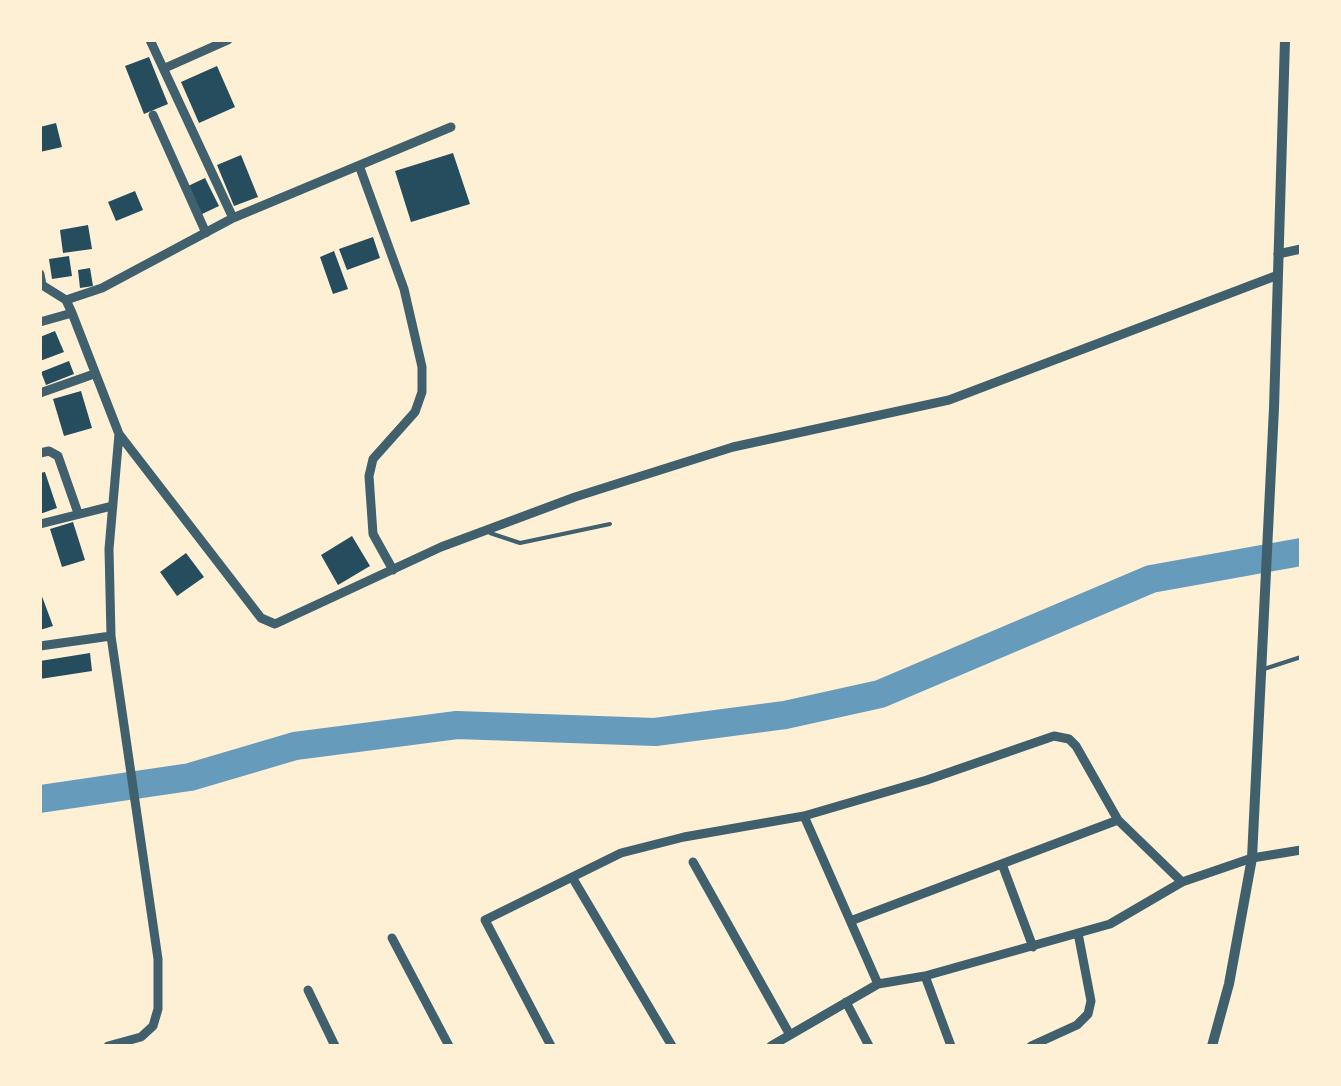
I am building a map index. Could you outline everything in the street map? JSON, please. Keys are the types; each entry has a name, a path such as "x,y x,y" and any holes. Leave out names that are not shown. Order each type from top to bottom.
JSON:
{"street":[{"path":"150,40 233,218"},
{"path":"165,68 228,40"},
{"path":"1212,1046 1229,984 1252,858 1274,408 1285,40"},
{"path":"153,115 206,232"},
{"path":"66,300 102,288 233,218 451,127"},
{"path":"360,168 404,288 422,367 422,392 414,412 373,459 368,476 373,534 393,570"},
{"path":"1278,254 1301,249"},
{"path":"41,281 66,300 119,434 268,624 486,530 733,447 949,400 1278,274"},
{"path":"40,322 72,313"},
{"path":"40,393 94,374"},
{"path":"108,1046 140,1036 153,1026 158,1009 158,959 111,636 112,506 119,434"},
{"path":"40,454 49,450 58,456 78,513"},
{"path":"40,524 112,506"},
{"path":"40,646 111,636"},
{"path":"550,1046 485,920 637,849 804,816 927,780 1054,736 1069,739 1076,746 1118,820 1182,882"},
{"path":"804,816 878,984"},
{"path":"853,920 1118,820"},
{"path":"771,1046 878,984 925,976 1110,924 1182,882 1252,858 1301,850"},
{"path":"694,862 790,1035"},
{"path":"1002,864 1033,947"},
{"path":"572,877 672,1046"},
{"path":"1032,1046 1077,1025 1088,1014 1091,1001 1078,933"},
{"path":"392,938 449,1046"},
{"path":"925,976 951,1046"},
{"path":"308,990 335,1046"},
{"path":"846,1002 869,1046"}],"lane":[{"path":"486,530 520,543 610,524"},
{"path":"1260,670 1301,656"}],"building":[{"path":"149,57 168,104 144,114 125,66"},
{"path":"217,66 235,107 199,123 181,82"},
{"path":"56,123 62,147 40,152 40,127"},
{"path":"453,153 470,204 411,222 395,171"},
{"path":"241,155 258,197 234,206 217,165"},
{"path":"205,178 219,206 200,215 186,187"},
{"path":"135,191 143,210 116,221 108,202"},
{"path":"88,225 92,249 63,253 60,230"},
{"path":"373,237 380,258 347,270 339,249"},
{"path":"334,251 348,289 333,294 320,257"},
{"path":"69,256 72,276 52,279 49,259"},
{"path":"90,268 93,286 80,288 78,270"},
{"path":"55,331 64,352 40,361 40,337"},
{"path":"69,361 74,374 46,385 41,372"},
{"path":"81,391 92,428 64,436 53,399"},
{"path":"45,472 57,508 40,514 40,473"},
{"path":"73,522 85,560 62,567 50,529"},
{"path":"352,536 370,566 338,585 321,555"},
{"path":"186,553 204,577 177,596 160,572"},
{"path":"40,591 53,626 40,630"},
{"path":"90,653 92,671 40,679 40,661"}],"waterway":[{"path":"40,799 190,777 295,746 457,725 655,732 785,715 880,694 1151,579 1301,552"}]}
